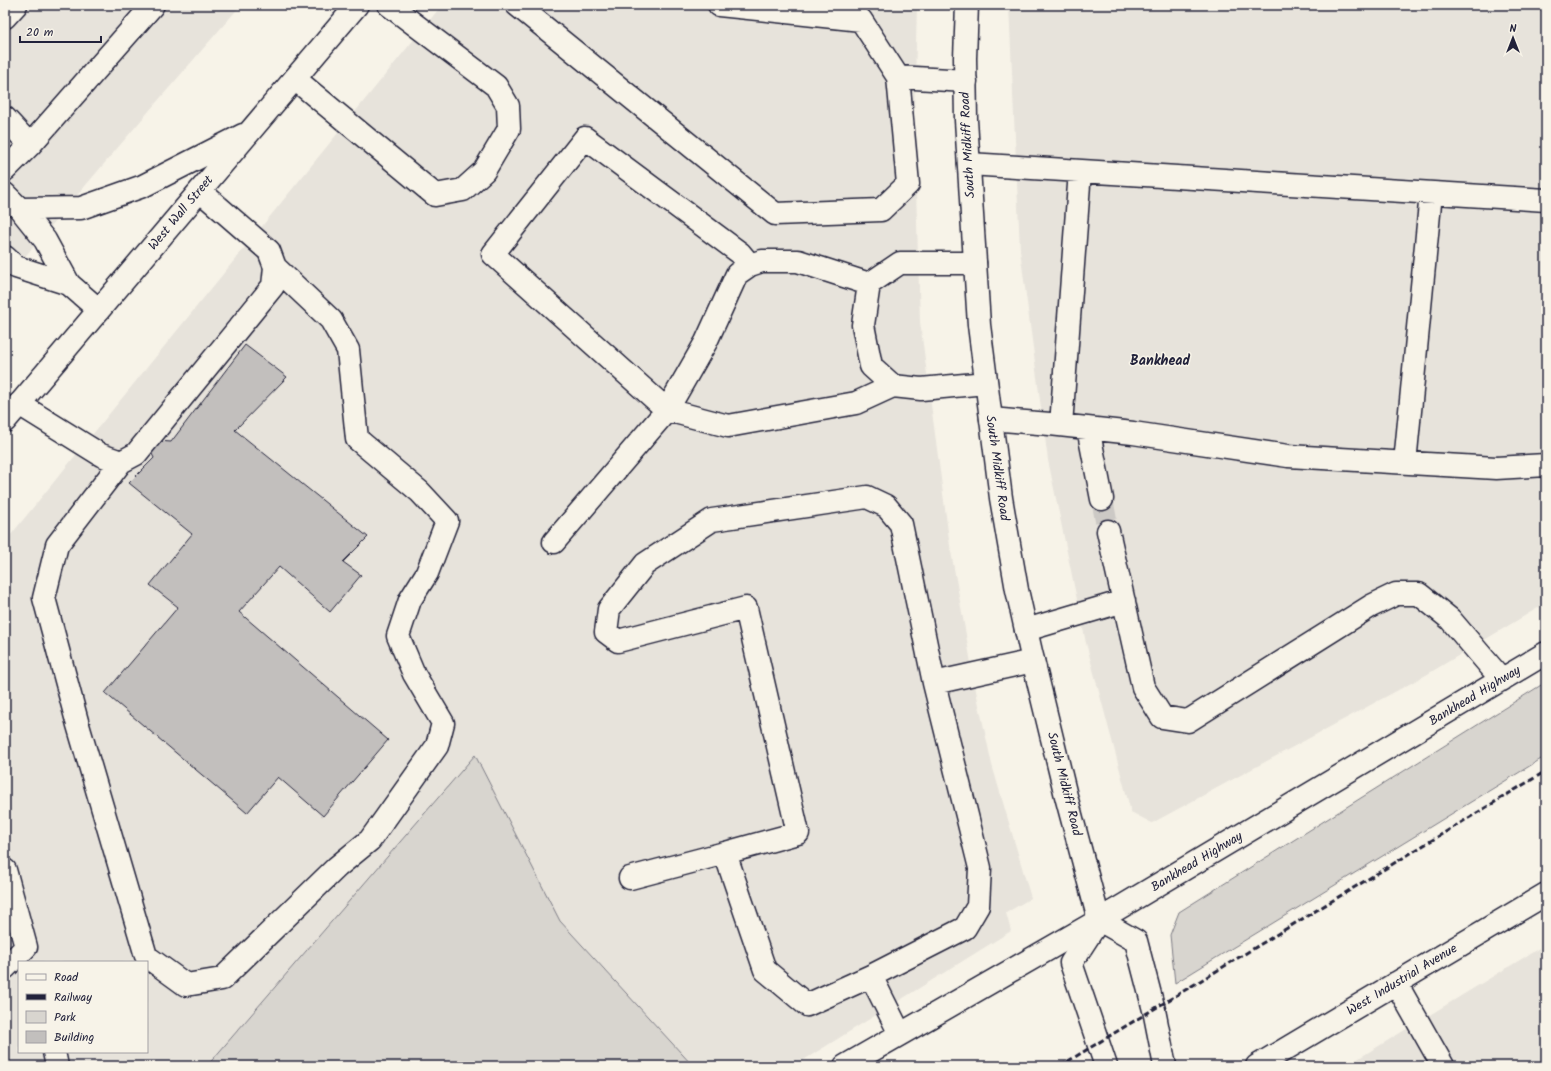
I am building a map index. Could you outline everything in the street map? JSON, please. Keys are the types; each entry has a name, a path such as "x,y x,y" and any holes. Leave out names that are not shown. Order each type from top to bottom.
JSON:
{"main road":[{"path":"5,17 16,5"},
{"name":"West Wall Street","path":"5,421 357,5"},
{"path":"295,78 435,195 463,190 484,171 509,129 508,106 496,86 389,5"},
{"path":"517,5 775,214 881,210 908,184 898,77 861,20 719,5"},
{"name":"South Midkiff Road","path":"967,5 966,120 979,325 1001,498 1017,590 1033,661 1066,796 1099,920"},
{"path":"5,170 30,145 146,8"},
{"path":"898,77 966,81"},
{"path":"5,118 30,145"},
{"path":"12,201 81,208 143,186 251,131"},
{"path":"750,265 740,253 585,138 494,254 667,410 728,426 856,403 893,386 921,389 986,383"},
{"path":"969,164 1546,200"},
{"path":"1061,425 1080,171"},
{"path":"200,191 269,251 275,267 331,320 348,350 357,439 420,492 446,521 427,573 410,600 398,636 414,674 444,723 437,746 370,840 337,867 222,979 186,985 146,956 78,725 44,598 57,545 121,462 136,454 273,286 275,267"},
{"path":"1406,463 1431,193"},
{"path":"12,201 45,240 69,284 99,310"},
{"path":"5,257 16,267 69,284"},
{"path":"554,542 667,410 706,342 737,274 750,265 762,261 798,261 869,284"},
{"path":"893,386 871,366 863,325 869,284 900,262 975,263"},
{"path":"19,404 101,455 121,462"},
{"path":"991,419 1133,433 1288,456 1496,468 1546,465"},
{"path":"1088,428 1102,499"},
{"path":"630,878 798,833 746,608 618,641 606,632 609,610 645,564 712,520 867,497 886,506 901,524 934,683 980,868 978,906 965,928 871,976 807,1005 765,970 726,853"},
{"path":"1108,531 1143,687 1162,717 1188,721 1371,606 1396,594 1419,594 1450,619 1502,680"},
{"path":"1026,630 1124,600"},
{"name":"Bankhead Highway","path":"845,1066 1099,920 1546,653"},
{"path":"934,683 1033,661"},
{"path":"5,870 28,954 5,968"},
{"name":"West Industrial Avenue","path":"1266,1064 1396,983 1546,894"},
{"path":"1106,1066 1071,963 1099,920 1136,941 1154,1010 1165,1066"},
{"path":"871,976 900,1034"},
{"path":"1396,983 1443,1066"},
{"path":"54,1053 57,1066"}],"shaded area":[{"path":"5,5 241,5 5,280"},
{"path":"442,5 917,5 914,122 920,322 950,546 977,696 992,765 1031,898 1006,913 1011,931 794,1066 693,1066 560,921 475,755 207,1066 5,1066 5,542"},
{"path":"1009,5 1546,5 1546,603 1426,675 1152,823 1131,812 1086,643 1048,460 1020,250"},
{"path":"1546,944 1546,1066 1346,1066"}],"green space":[{"path":"1546,682 1546,756 1175,983 1170,935 1179,912"},
{"path":"475,755 560,921 693,1066 207,1066"}],"building":[{"path":"245,345 287,377 235,430 368,537 343,562 361,575 330,612 279,567 239,612 388,740 323,816 278,777 247,813 105,693 178,607 150,585 192,534 129,483 154,458 151,452 158,441 171,442"}],"tunnel":[{"path":"1102,499 1108,531"}],"railway":[{"path":"1060,1066 1546,771"}],"district":[{"name":"Bankhead","path":"1160,361"}]}
